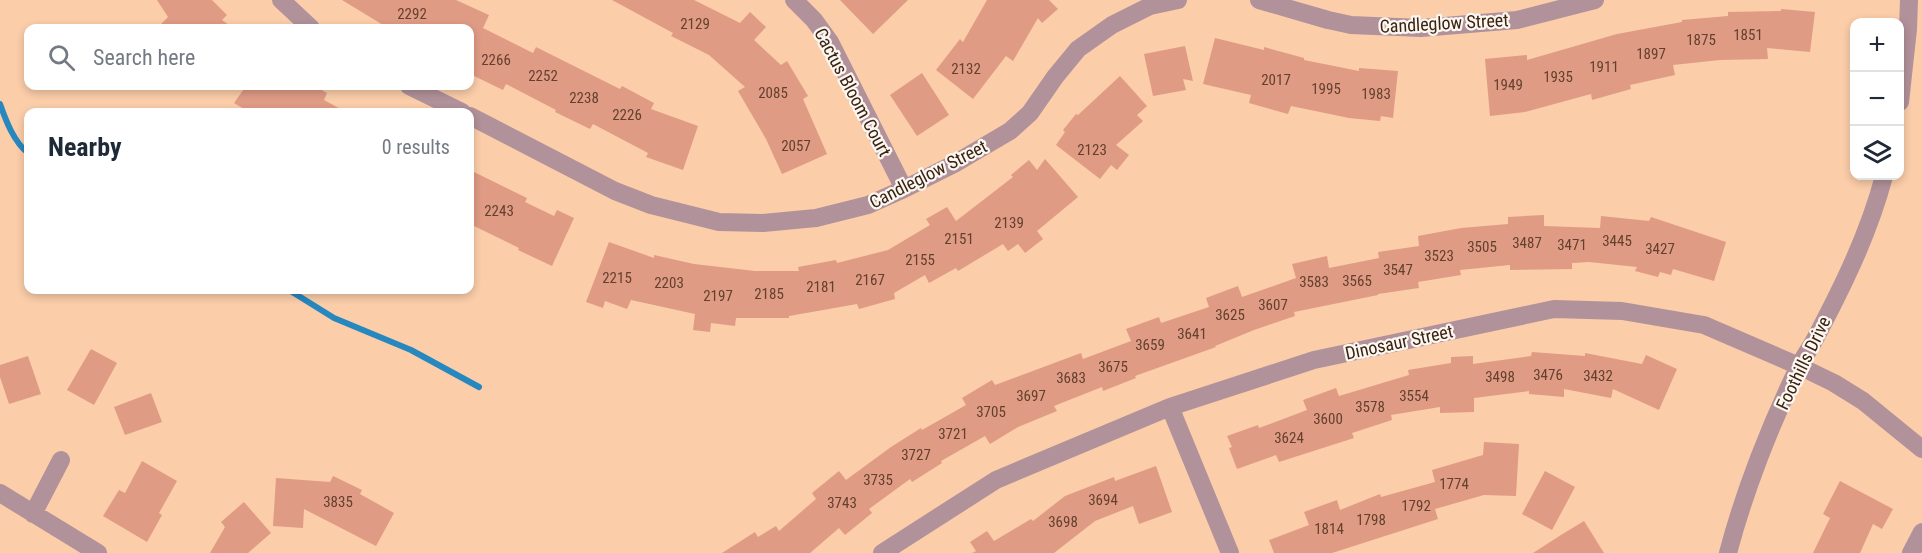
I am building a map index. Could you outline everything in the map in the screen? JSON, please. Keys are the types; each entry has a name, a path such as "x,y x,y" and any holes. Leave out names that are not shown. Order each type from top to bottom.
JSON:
{"street":[{"path":"280,0 307,24"},
{"name":"Cactus Bloom Court","path":"794,0 814,20 830,42 904,189"},
{"name":"Candleglow Street","path":"474,118 615,191 651,205 719,222 763,223 816,218 868,205 904,189 954,164 1010,131 1030,112 1078,49 1112,25 1150,6 1178,0"},
{"name":"Candleglow Street","path":"1259,0 1351,25 1421,28 1516,20 1595,0"},
{"path":"1903,72 1909,0"},
{"path":"417,90 454,108"},
{"name":"Foothills Drive","path":"1728,553 1750,481 1799,366 1836,299 1859,250 1883,180"},
{"name":"Dinosaur Street","path":"882,553 996,480 1170,407 1314,360 1554,309 1622,311 1704,325 1799,366 1834,384 1863,401 1922,448"},
{"path":"1170,407 1230,553"},
{"path":"33,514 61,460"},
{"path":"0,493 98,553"},
{"path":"1911,553 1922,532"}],"building":[{"path":"157,0 212,0 227,15 222,20 228,24 161,24 168,17"},
{"path":"342,0 456,0 489,15 483,28 533,53 536,47 620,89 622,86 654,103 651,109 698,126 683,170 646,157 648,153 593,124 590,129 506,84 503,90 474,76 474,24 381,24"},
{"path":"612,0 694,0 740,23 750,12 766,27 754,40 781,65 787,61 808,96 803,99 827,154 782,174 766,139 738,91 745,87 709,55 671,36 673,33"},
{"path":"840,0 908,0 873,34"},
{"path":"987,0 1049,0 1058,9 1042,23 1038,18 1013,61 1006,56 973,99 936,70 960,39 963,42"},
{"path":"1781,9 1815,12 1810,52 1767,48 1768,59 1720,60 1673,65 1675,75 1630,85 1631,89 1592,100 1591,94 1525,112 1490,116 1485,59 1527,55 1527,60 1617,34 1682,22 1682,20 1728,16 1728,12 1781,11"},
{"path":"1215,38 1264,50 1264,47 1304,58 1304,60 1359,71 1359,68 1398,71 1393,118 1381,116 1380,121 1349,118 1291,106 1288,114 1249,103 1251,95 1203,84"},
{"path":"1185,46 1193,81 1183,79 1186,90 1153,96 1144,54"},
{"path":"922,73 949,115 917,136 890,95"},
{"path":"1120,76 1147,106 1137,115 1143,121 1116,145 1129,155 1117,170 1111,165 1100,179 1056,145 1065,132 1063,130 1076,114 1078,115"},
{"path":"243,90 321,90 327,93 324,100 339,108 242,108 234,103"},
{"path":"1045,159 1078,197 1037,231 1043,239 1025,253 1018,244 1008,251 1003,244 958,271 956,268 929,283 925,275 894,293 895,299 859,309 857,304 789,316 789,318 736,318 735,326 711,323 710,332 693,330 695,314 631,300 627,309 605,301 603,308 586,302 609,242 654,258 654,255 694,264 755,271 799,271 798,267 836,260 837,263 888,250 930,225 926,219 947,207 956,221 1013,177 1011,175 1029,160 1037,170"},
{"path":"474,172 527,198 525,202 554,216 557,210 574,218 552,266 518,250 519,248 474,226"},
{"path":"1544,215 1544,226 1600,228 1601,216 1649,221 1651,217 1726,242 1714,281 1673,269 1671,275 1660,272 1658,277 1635,271 1637,267 1589,262 1572,263 1572,269 1510,270 1510,265 1460,270 1461,275 1418,282 1419,288 1378,294 1294,312 1295,316 1254,330 1216,347 1135,376 1136,378 1103,391 1102,387 1054,406 1057,411 1018,427 990,444 985,436 941,461 942,463 912,482 910,479 869,509 872,513 845,535 839,528 810,553 722,553 755,532 758,537 776,526 779,531 816,499 812,493 839,471 846,480 921,428 922,430 966,405 962,398 992,380 995,385 1081,353 1083,359 1131,341 1126,329 1159,317 1161,323 1209,307 1206,298 1238,286 1242,297 1296,278 1292,264 1327,256 1329,268 1379,258 1378,252 1419,246 1418,236 1461,228 1508,224 1508,217"},
{"path":"91,349 117,363 94,405 67,390"},
{"path":"1532,352 1585,356 1585,353 1642,364 1646,355 1677,369 1659,410 1613,389 1611,398 1564,389 1564,397 1529,394 1529,391 1474,398 1474,412 1440,413 1440,407 1391,415 1392,420 1352,433 1354,438 1279,462 1276,455 1237,469 1229,448 1232,447 1227,436 1258,425 1259,428 1307,410 1303,400 1336,388 1339,396 1409,375 1408,370 1451,363 1451,357 1473,356 1473,364 1531,356"},
{"path":"28,356 41,394 9,404 0,377 0,365"},
{"path":"151,393 162,422 125,435 114,407"},
{"path":"1484,442 1519,444 1516,496 1484,495 1435,509 1438,519 1332,553 1274,553 1269,540 1309,525 1304,512 1337,500 1340,510 1380,494 1381,497 1435,482 1432,470 1483,455"},
{"path":"142,461 177,481 159,513 162,515 147,542 103,516 119,490 125,493"},
{"path":"1156,466 1172,512 1139,524 1133,506 1095,521 1054,553 972,553 976,551 970,542 987,531 994,541 1031,519 1033,521 1065,496 1114,477 1115,481"},
{"path":"1545,471 1575,487 1552,530 1522,514"},
{"path":"333,476 362,490 360,494 394,513 376,546 304,509 303,528 273,526 276,478 330,482"},
{"path":"1840,481 1893,509 1882,529 1873,524 1860,553 1813,553 1830,518 1823,514"},
{"path":"244,502 271,533 248,553 210,553 225,527 221,522"},
{"path":"1584,521 1604,553 1533,553 1561,535"}],"waterway":[{"path":"0,104 8,124 24,149"},
{"path":"295,294 334,318 411,350 479,387"}]}
